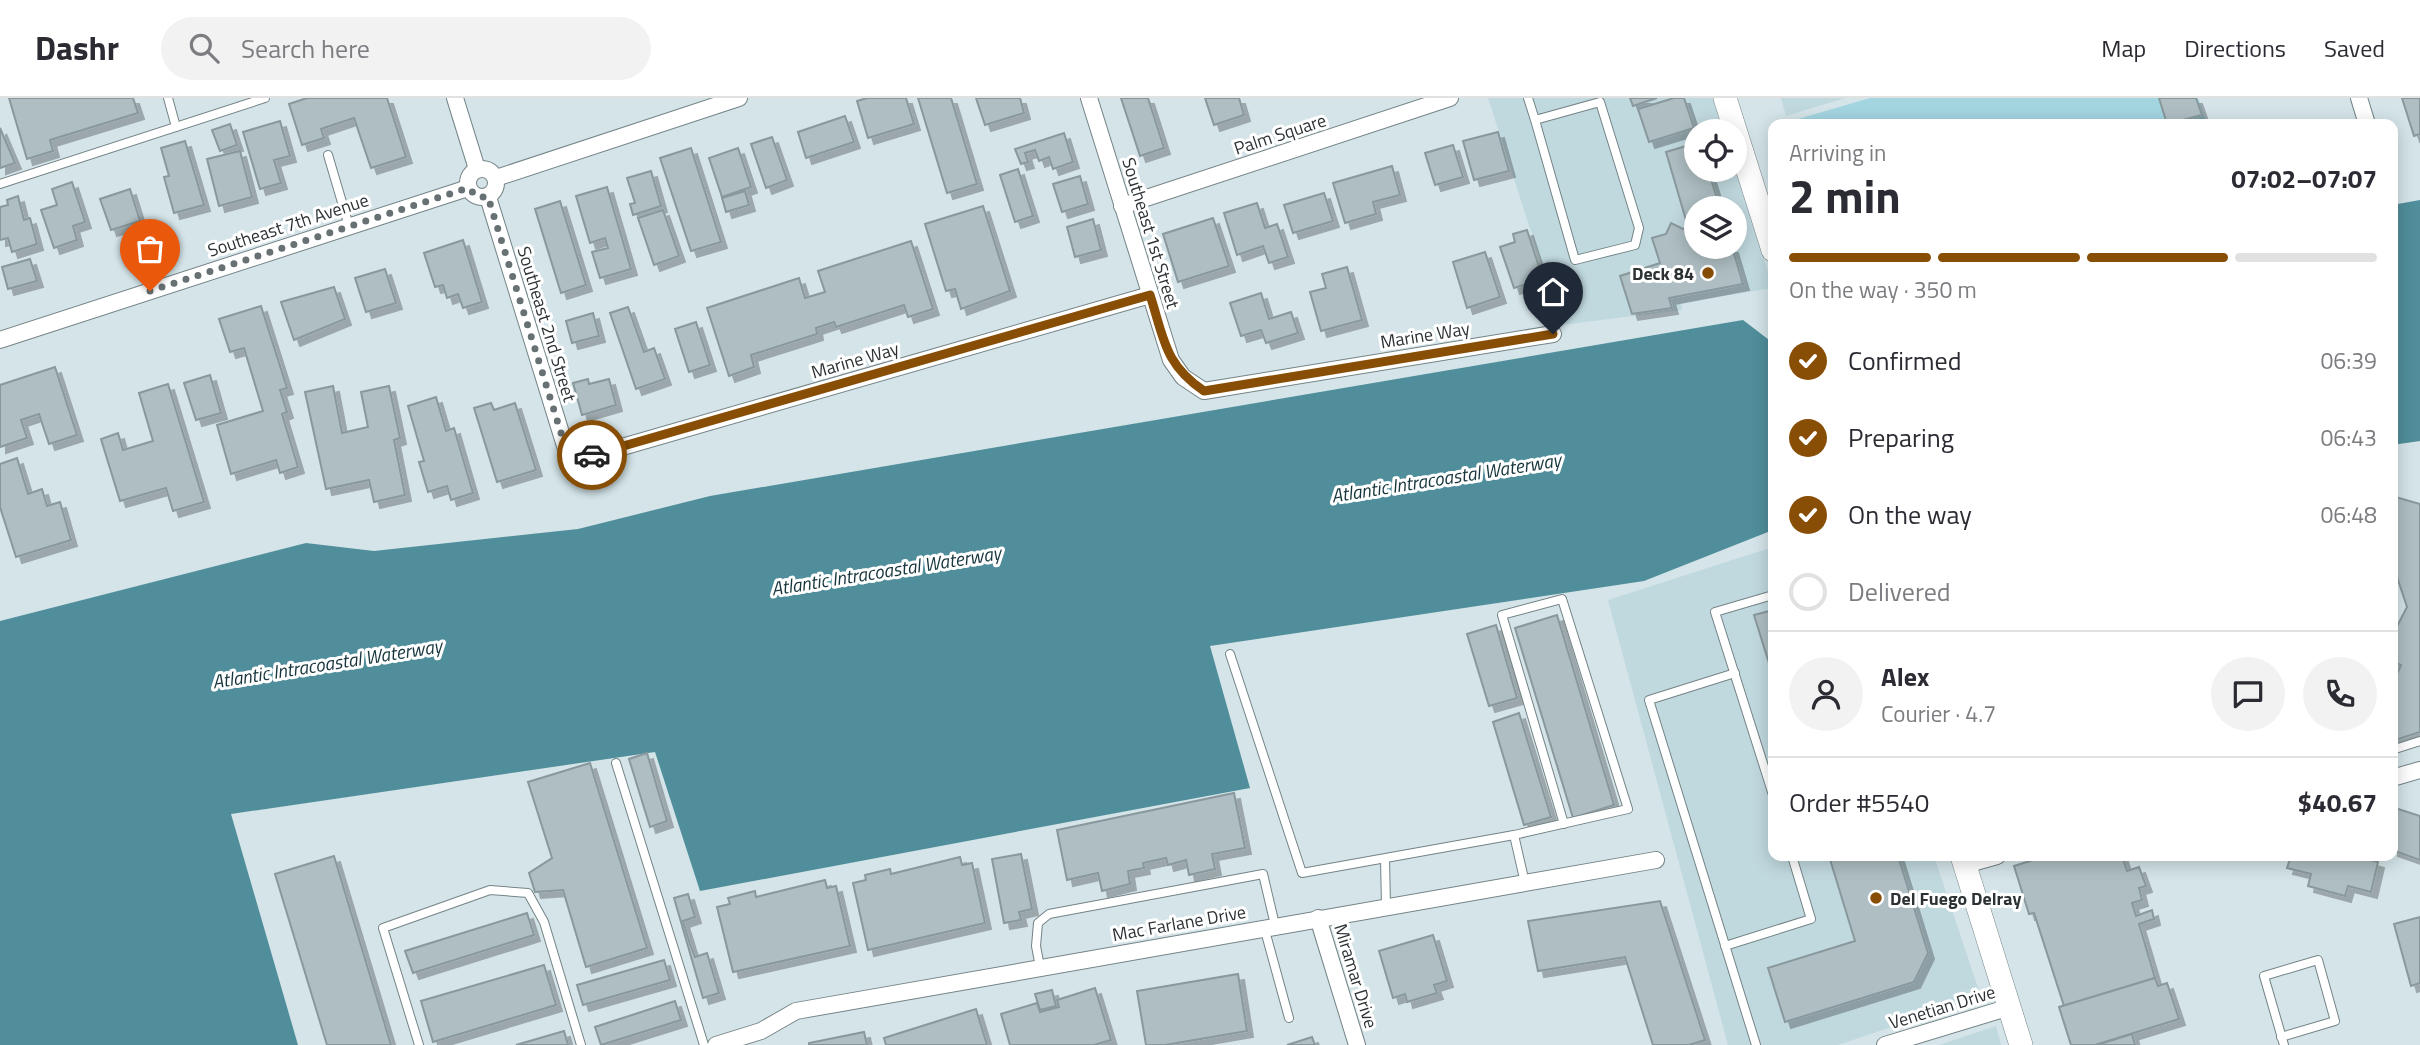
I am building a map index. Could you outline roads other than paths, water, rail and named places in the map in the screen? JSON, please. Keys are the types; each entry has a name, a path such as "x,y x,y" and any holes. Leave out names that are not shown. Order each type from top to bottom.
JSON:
{"main road":[{"path":"1725,98 1768,234"},
{"path":"1964,861 2021,1045"}],"street":[{"path":"456,98 477,169"},
{"path":"496,178 739,98"},
{"name":"Southeast 1st Street","path":"1088,98 1171,360 1183,377"},
{"name":"Palm Square","path":"1122,206 1450,98"},
{"path":"2359,98 2365,119"},
{"path":"477,169 486,169 496,178 496,187 488,197 478,197 468,188 468,179 477,169"},
{"name":"Southeast 7th Avenue","path":"0,340 468,188"},
{"name":"Southeast 2nd Street","path":"488,197 570,462"},
{"name":"Marine Way","path":"570,462 1150,295"},
{"name":"Marine Way","path":"1183,377 1204,391 1553,334"},
{"path":"2398,776 2420,770"},
{"name":"Mac Farlane Drive","path":"716,1045 763,1038 796,1011 1656,860"},
{"name":"Miramar Drive","path":"1318,918 1357,1045"},
{"name":"Venetian Drive","path":"1885,1045 2010,1007"}],"lane":[{"path":"168,98 176,127"},
{"path":"228,98 232,109"},
{"path":"0,184 265,98"},
{"path":"1528,98 1575,260 1635,244 1639,228 1600,102 1535,120"},
{"path":"328,155 349,226"},
{"path":"1768,596 1715,612 1768,779"},
{"path":"1230,654 1302,873 1514,835 1564,824 1628,809 1562,599 1502,615 1564,824"},
{"path":"1735,673 1649,700 1756,1045"},
{"path":"2398,748 2420,741"},
{"path":"616,763 704,1045"},
{"path":"1514,835 1525,883"},
{"path":"1385,859 1386,906"},
{"path":"1725,946 1811,919 1793,861"},
{"path":"1040,967 1036,946 1038,923 1049,914 1263,874 1270,926 1289,1018"},
{"path":"419,1045 383,928 490,890 528,893 544,922 581,1045"},
{"path":"2318,960 2335,1021 2283,1041 2264,976 2318,960"}],"water":[{"path":"2420,200 2420,441 2398,444 2398,204"},
{"name":"Atlantic Intracoastal Waterway","path":"1743,320 1768,339 1768,532 1644,581 1210,646 1250,788 700,891 655,752 231,814 298,1045 0,1045 0,621 306,543 374,551 578,529 710,496"}],"place":[{"name":"Deck 84","path":"1708,273"},
{"name":"Del Fuego Delray","path":"1876,898"}]}
